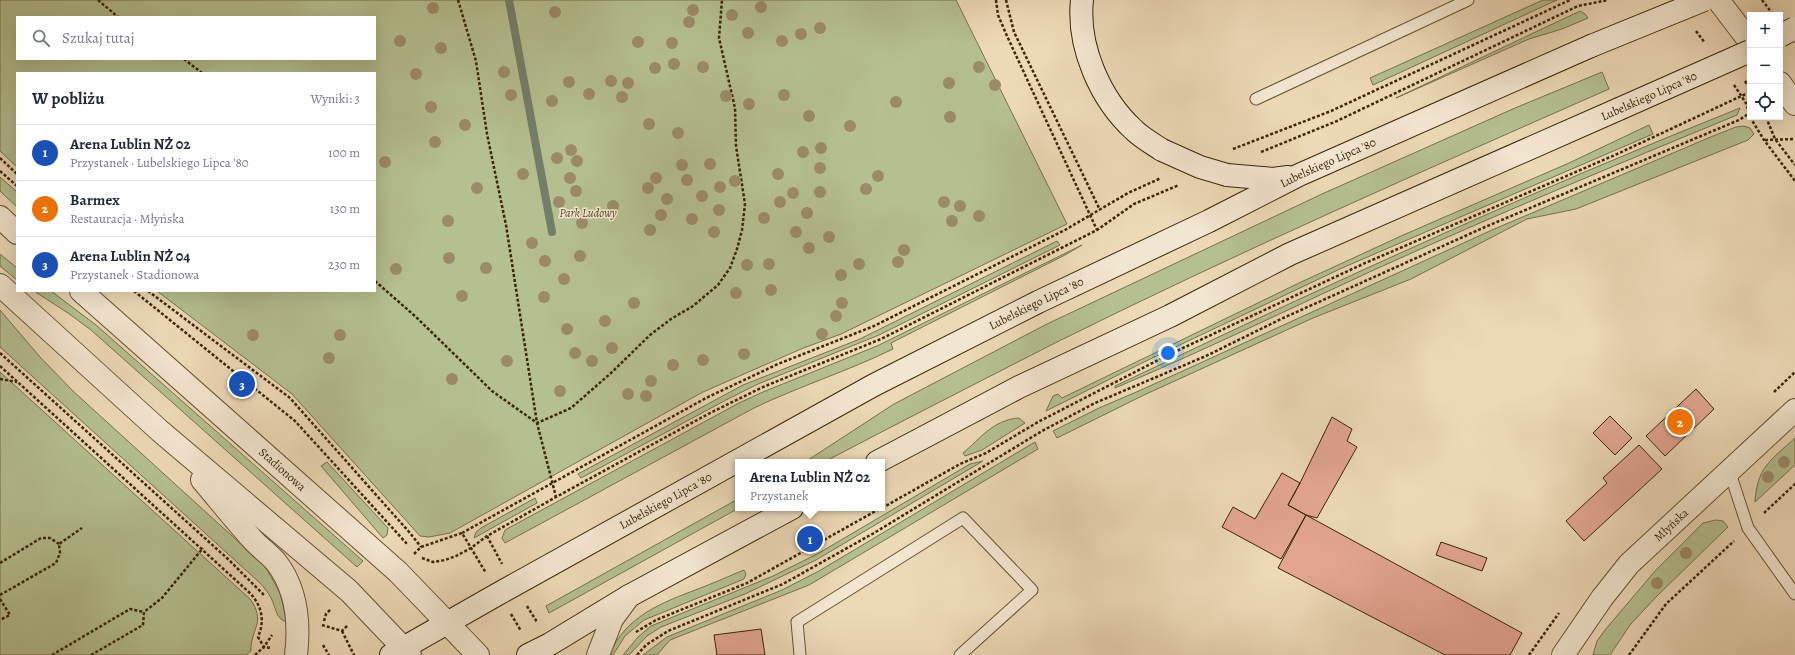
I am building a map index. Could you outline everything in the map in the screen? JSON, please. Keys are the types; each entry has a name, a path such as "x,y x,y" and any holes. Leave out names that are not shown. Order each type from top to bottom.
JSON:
{"main road":[{"path":"1082,0 1084,35 1090,61 1099,83 1113,106 1134,130 1162,150 1200,167 1227,175 1273,179 1299,175"},
{"name":"Lubelskiego Lipca '80","path":"741,459 874,385 1038,302 1210,221 1299,175 1591,46 1704,0"},
{"path":"1718,0 1747,38"},
{"path":"1783,34 1795,28"},
{"name":"Lubelskiego Lipca '80","path":"883,459 1019,387 1170,316 1290,254 1747,52"},
{"path":"1781,84 1795,104"},
{"path":"0,217 16,232"},
{"path":"0,285 160,430 349,591 402,653"},
{"name":"Stadionowa","path":"82,292 398,572 478,655"},
{"name":"Młyńska","path":"1563,655 1602,598 1629,564 1795,410"},
{"path":"160,430 252,539 275,562 289,582 298,619 296,650"},
{"name":"Lubelskiego Lipca '80","path":"402,653 447,623 735,462"},
{"path":"531,653 629,596 786,511"},
{"path":"598,655 612,619 629,596"}],"lane":[{"path":"1256,99 1468,0"},
{"path":"1729,470 1748,528 1795,594"},
{"path":"800,655 797,622 963,518 1032,590 960,655"}],"path":[{"path":"98,0 117,16"},
{"path":"458,0 476,61 487,134 506,225 537,423 556,498"},
{"path":"537,423 571,408 611,373 650,335 670,319 693,306 718,285 730,268 742,230 745,204 736,146 735,108 719,38 722,0"},
{"path":"996,0 998,15 1007,36 1097,230"},
{"path":"1006,0 1014,32 1100,210"},
{"path":"1226,152 1331,111 1570,0"},
{"path":"1257,153 1337,121 1578,6 1608,0"},
{"path":"1762,0 1771,12"},
{"path":"185,60 201,72"},
{"path":"885,506 960,464 986,453 1038,422 1168,355 1369,261 1615,155 1747,93"},
{"path":"637,655 646,645 668,631 783,584 874,534 1042,431 1095,403 1206,356 1281,319 1485,226 1739,120 1747,115"},
{"path":"1752,120 1764,140 1795,182"},
{"path":"1767,120 1775,139 1795,165"},
{"path":"1764,140 1795,139"},
{"path":"0,158 16,173"},
{"path":"0,171 16,185"},
{"path":"149,292 290,398 410,532 421,547 462,533 551,482 706,398 778,364 874,326 1090,216 1128,193 1168,175"},
{"path":"135,292 295,420 415,553 423,559 433,562 445,560 471,548 487,536 710,413 756,390 881,339 1097,230 1134,204 1184,183"},
{"path":"376,282 416,317 492,391 537,423"},
{"path":"0,353 229,560 266,599"},
{"path":"0,366 203,548 257,601 263,627 258,637 264,647"},
{"path":"0,379 18,382"},
{"path":"1629,655 1666,604 1795,484"},
{"path":"634,633 656,620 747,583 877,511"},
{"path":"59,544 82,528"},
{"path":"462,533 531,653"},
{"path":"0,563 41,538 50,538 59,544 60,553 56,563 0,597 10,614 0,620"},
{"path":"91,655 143,624 144,612 162,598 203,548"},
{"path":"52,655 130,609 144,612"},
{"path":"342,631 354,655"},
{"path":"255,655 264,647 274,633"},
{"path":"264,647 296,650"}],"green space":[{"name":"Park Ludowy","path":"0,0 956,0 1067,224 841,334 801,349 703,392 450,533 429,537 420,536 292,394 158,292 376,292 376,72 16,72 16,166 0,151"},
{"path":"1543,0 1557,0 1373,85 1370,78"},
{"path":"1580,11 1588,18 1562,29 1529,39 1396,98"},
{"path":"1602,72 1609,89 1191,277 1053,344 830,459 810,459 894,404 1047,324 1322,194 1515,108"},
{"path":"1740,108 1737,115 1466,229 1246,330 1115,388 1115,386 1222,335 1442,234 1665,138"},
{"path":"1649,125 1653,134 1342,268 1146,361 1046,411 1053,396 1058,394 1062,398 1299,283 1401,236 1569,163"},
{"path":"1744,126 1750,128 1754,134 1748,140 1576,209 1527,219 1411,279 1313,318 1144,395 1057,438 1053,431 1099,408 1492,230 1713,136 1736,127"},
{"path":"0,177 16,191 16,206 0,191"},
{"path":"1057,241 1060,245 879,335 758,384 581,478 578,474 743,385 860,339"},
{"path":"1082,245 891,343 893,349 754,408 505,543 502,538 505,530 739,403 877,346"},
{"path":"0,254 16,267 16,279 0,266"},
{"path":"36,292 52,292 96,325 363,561 357,567 91,330"},
{"path":"0,310 40,357 74,392 265,566 280,593 287,622 280,618 276,612 273,601 260,583 0,347"},
{"path":"0,372 250,599 255,607 258,620 251,644 251,651 246,655 0,655"},
{"path":"1019,418 1025,423 982,450 965,456 963,453 995,426 1010,419"},
{"path":"1795,438 1795,465 1755,502 1756,490 1762,472 1772,459"},
{"path":"1035,442 1038,449 809,585 670,640 657,655 643,655 667,637 782,590 819,571"},
{"path":"983,461 816,560 745,594 661,627 647,636 629,655 623,655 638,637 651,626 773,576 819,553 970,464"},
{"path":"327,462 388,528 387,535 383,538 321,466"},
{"path":"535,498 537,503 474,538 476,532 481,528"},
{"path":"735,501 735,510 549,613 546,606"},
{"path":"1716,520 1723,521 1728,527 1657,596 1630,625 1610,655 1593,655 1597,641 1605,630 1655,571 1703,523"},
{"path":"744,570 746,574 744,579 644,620 625,636 613,655 609,655 625,630 646,613 671,600"}],"building":[{"path":"1696,389 1714,409 1665,456 1646,436"},
{"path":"1610,416 1632,438 1615,455 1593,433"},
{"path":"1332,417 1352,429 1347,441 1357,447 1317,518 1306,515 1288,505"},
{"path":"1639,445 1662,469 1584,541 1566,521 1607,483 1603,478"},
{"path":"1282,473 1300,483 1288,505 1306,515 1281,559 1222,527 1233,507 1255,519"},
{"path":"1306,515 1522,633 1510,655 1445,655 1278,568"},
{"path":"1441,542 1487,558 1482,571 1436,555"},
{"path":"761,629 765,655 717,655 714,635"}],"waterway":[{"path":"509,0 552,232"}],"place":[{"name":"Arena Lublin NŻ 04","path":"242,384"},
{"name":"Barmex","path":"1680,422"},
{"name":"Arena Lublin NŻ 02","path":"810,539"}]}
